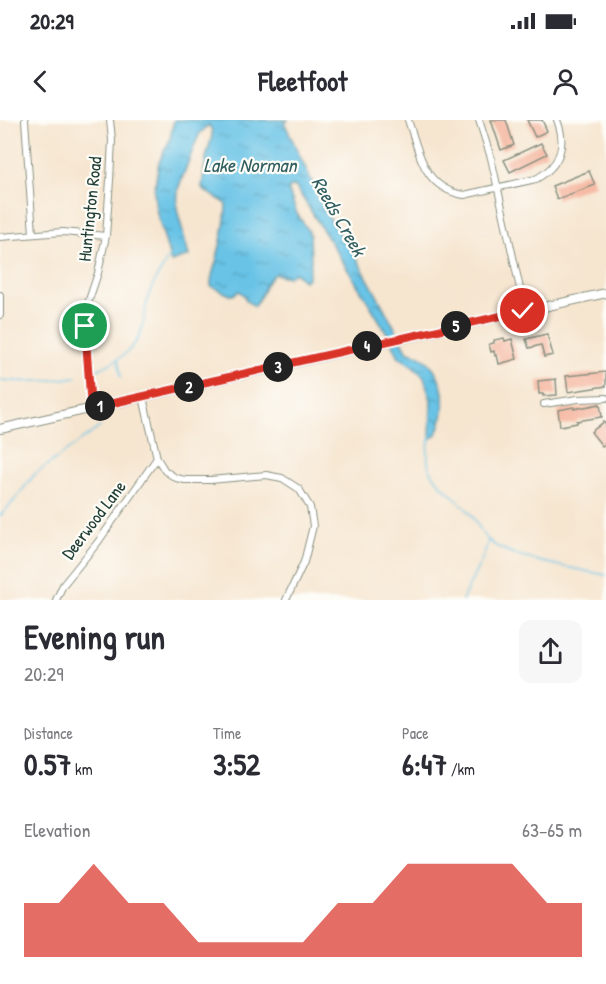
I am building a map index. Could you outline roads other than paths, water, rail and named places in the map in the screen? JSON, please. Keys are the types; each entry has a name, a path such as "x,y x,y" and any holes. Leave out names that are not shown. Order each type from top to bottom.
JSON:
{"main road":[{"path":"0,429 606,293"}],"street":[{"path":"25,120 33,234"},
{"name":"Huntington Road","path":"91,408 85,326 89,300 106,236 112,140 110,120"},
{"path":"408,120 425,167 435,183 452,193 464,195 536,179 545,174 558,159 561,148 562,138 557,120"},
{"path":"479,120 491,158 525,310"},
{"path":"0,237 63,232 106,236"},
{"path":"0,295 0,315"},
{"path":"143,397 157,458 165,471 176,478 210,480 266,475 282,478 299,489 310,507 313,526 304,562 286,600"},
{"path":"544,404 606,398"},
{"name":"Deerwood Lane","path":"56,600 63,585 98,542 157,458"}],"water":[{"name":"Lake Norman","path":"174,120 289,120 284,122 328,216 352,250 408,352 417,354 429,362 438,376 444,401 441,423 432,438 430,436 431,400 424,377 412,365 399,357 390,338 296,187 288,189 297,214 310,235 311,262 308,278 304,281 295,272 288,277 275,274 268,281 254,306 239,291 230,295 211,286 223,232 226,205 202,187 212,136 209,125 200,133 178,189 177,209 189,256 171,262 156,209 154,191 159,162 170,139"}],"waterway":[{"path":"97,370 124,355 138,338 149,294 169,256"},
{"path":"118,359 121,377"},
{"path":"0,380 38,381 76,377"},
{"path":"0,516 35,474 100,427"},
{"name":"Reeds Creek","path":"431,435 428,459 432,473 464,506 493,544 537,561 606,575"},
{"path":"462,600 483,557 488,541"}]}
